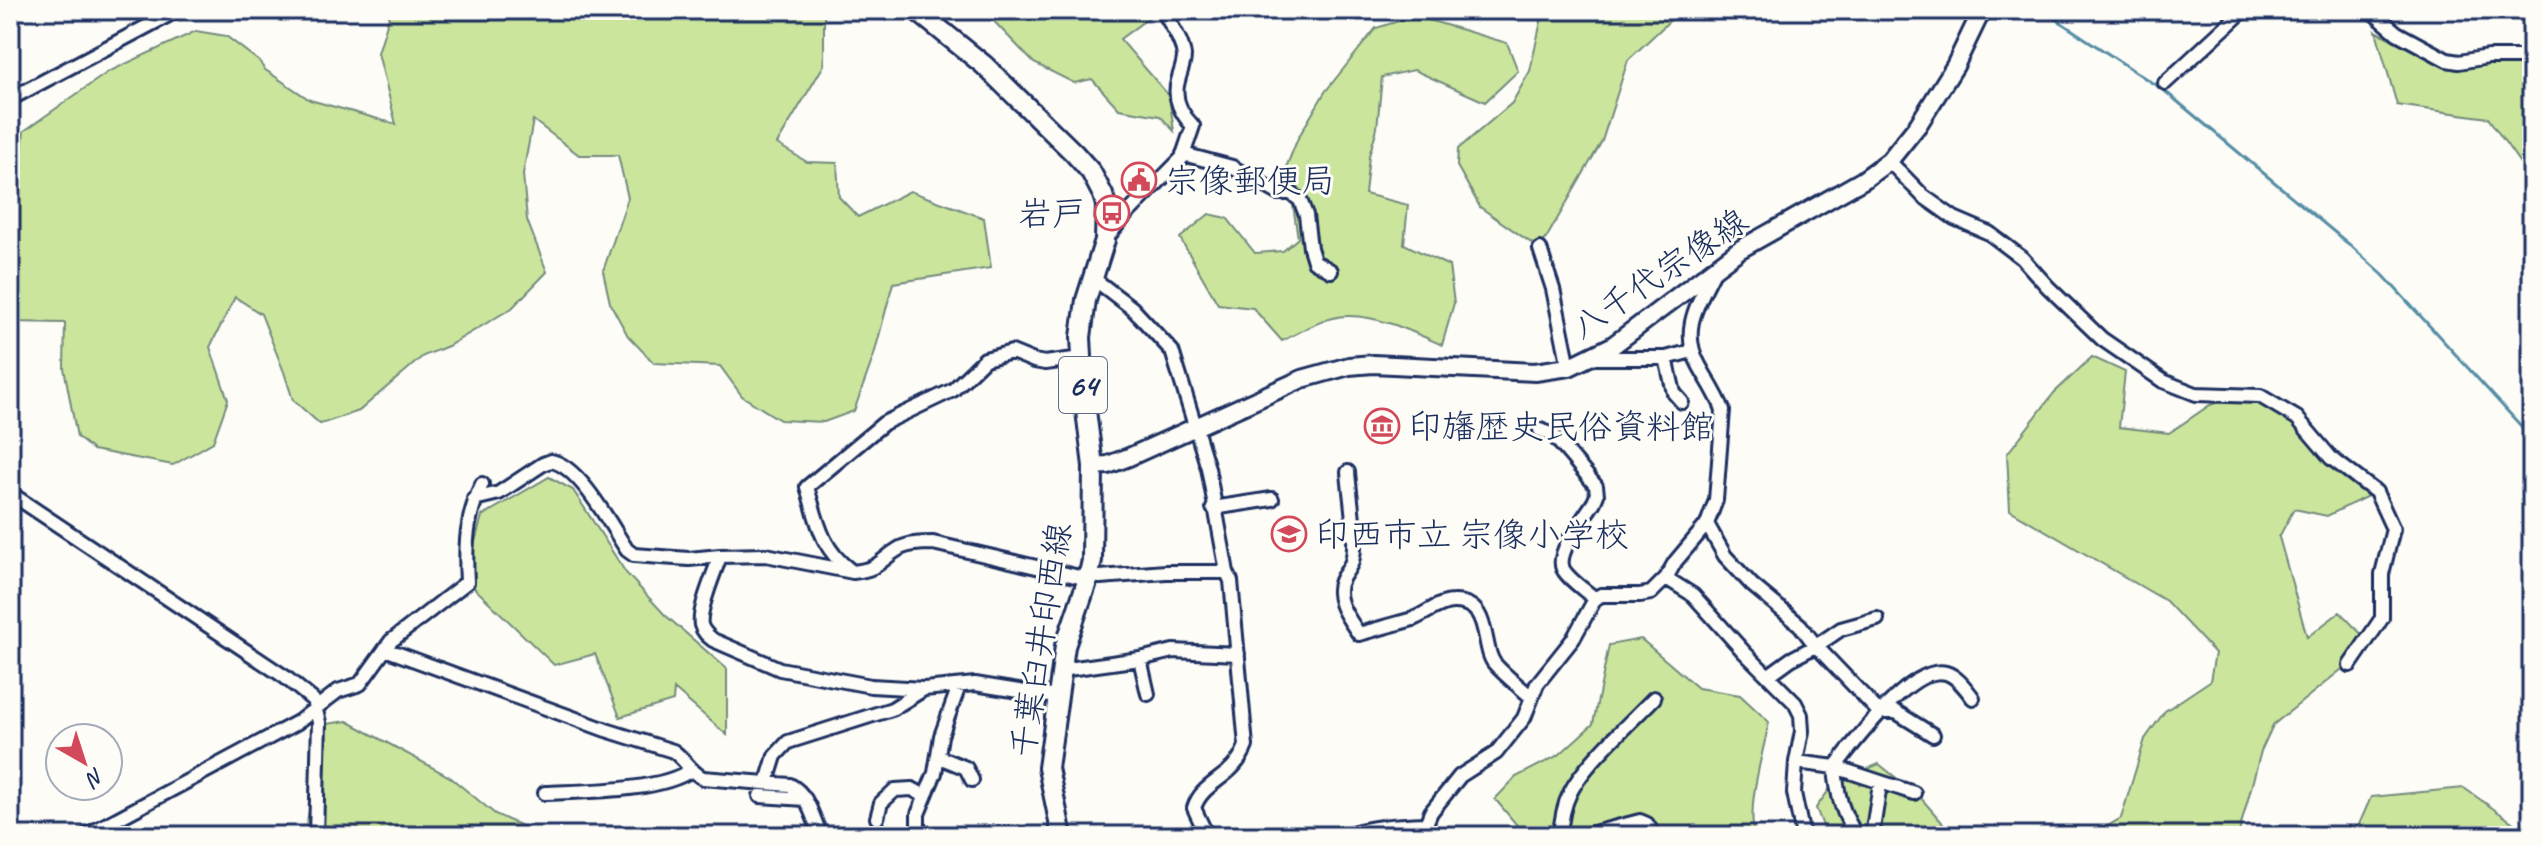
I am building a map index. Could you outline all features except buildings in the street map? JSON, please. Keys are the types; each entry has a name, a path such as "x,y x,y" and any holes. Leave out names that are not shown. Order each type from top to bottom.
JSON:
{"main road":[{"name":"千葉臼井印西線","path":"916,10 984,65 1074,153 1091,172 1106,205 1105,240 1082,322 1081,358 1093,466 1094,529 1088,578 1065,646 1048,768 1062,836"},
{"name":"八千代宗像線","path":"1093,466 1108,465 1129,457 1302,379 1349,366 1373,364 1535,372 1569,367 1591,358 1622,339 1739,250 1863,180 1889,161 1918,125 1955,66 1982,10"}],"street":[{"path":"10,99 178,10"},
{"path":"1105,240 1183,154 1193,126 1186,119 1176,94 1184,62 1183,53 1163,10"},
{"path":"2165,83 2244,10"},
{"path":"2370,10 2397,33 2447,60 2459,62 2488,57 2532,57"},
{"path":"1183,154 1232,167 1278,193 1291,193 1300,200 1314,261 1331,271"},
{"path":"1889,161 1933,203 1954,218 1989,233 2022,258 2102,339 2163,381 2196,394 2260,396 2297,418 2331,458 2376,492 2393,529 2382,574 2382,618 2350,665"},
{"path":"1540,249 1553,289 1569,367"},
{"path":"1426,824 1431,812 1460,776 1496,753 1524,718 1537,684 1573,639 1595,599 1601,595 1651,593 1707,524 1716,500 1723,410 1690,342 1692,317 1717,266"},
{"path":"1094,279 1132,308 1172,351 1208,468 1213,508 1231,581 1246,746 1235,768 1197,798 1194,808 1207,836"},
{"path":"1591,358 1666,358 1692,351"},
{"path":"853,572 826,546 807,487 884,423 953,390 985,359 1012,352 1045,363 1081,358"},
{"path":"1666,358 1674,393 1682,402"},
{"path":"1540,430 1553,435 1596,486 1594,502 1561,554 1564,572 1595,599"},
{"path":"474,499 499,493 551,461 568,468 627,550 634,555 689,559 766,555 853,572 878,566 900,549 911,545 933,543 1088,578 1166,572 1227,572"},
{"path":"1348,472 1354,545 1352,566 1341,580 1340,591 1343,610 1359,634 1416,618 1445,604 1453,602 1469,606 1481,618 1487,631 1488,652 1493,662 1531,697"},
{"path":"85,836 285,729 316,710 338,691 360,684 391,641 467,582 465,543 474,499 482,484"},
{"path":"10,493 285,677 313,700 319,722 316,836"},
{"path":"1213,508 1272,499"},
{"path":"1707,524 1725,556 1752,585 1800,625 1879,712 1896,712 1933,735"},
{"path":"720,556 702,613 704,633 713,640 780,669 871,686 924,689 975,684 1056,697"},
{"path":"1666,578 1693,595 1795,703 1801,715 1802,731 1794,793 1803,836"},
{"path":"1769,675 1841,629 1877,619"},
{"path":"385,649 606,730 673,751 703,778 790,785 805,799 821,836"},
{"path":"1061,670 1173,651 1238,654"},
{"path":"1140,659 1148,694"},
{"path":"1857,836 1846,820 1839,801 1835,767 1879,712 1908,687 1938,672 1948,673 1958,680 1973,698"},
{"path":"918,836 918,814 939,757 941,736 959,686"},
{"path":"767,782 775,756 788,742 892,709 924,689"},
{"path":"1560,836 1562,812 1570,791 1654,698"},
{"path":"939,757 966,768 972,780"},
{"path":"1796,762 1835,767 1914,793"},
{"path":"545,793 628,789 682,776 691,770"},
{"path":"1872,836 1880,784"},
{"path":"877,818 881,803 895,790 912,789 925,796"},
{"path":"760,796 805,799"},
{"path":"1582,836 1640,821 1647,824 1654,836"},
{"path":"1343,836 1378,827 1426,824"},
{"path":"1426,824 1435,836"}],"green space":[{"path":"391,10 824,10 824,65 777,144 807,162 837,163 839,197 858,217 910,191 984,218 991,268 893,283 874,355 854,411 824,422 780,420 742,396 720,366 654,363 628,336 610,303 603,271 628,198 618,155 579,155 533,120 523,174 527,220 547,272 512,308 448,346 423,356 359,411 320,424 293,400 261,314 235,297 210,347 228,400 213,442 173,465 93,450 77,437 64,368 65,323 10,322 10,197 18,195 24,131 108,72 196,31 226,36 260,62 264,69 310,100 396,124 378,53"},
{"path":"983,10 1174,10 1151,16 1120,39 1169,96 1174,131 1160,116 1119,109 1092,79 1074,83 1034,63"},
{"path":"1545,10 1681,10 1628,60 1602,141 1540,249 1480,207 1457,166 1458,149 1512,103 1530,71"},
{"path":"1415,16 1507,43 1518,71 1485,102 1414,70 1382,77 1365,194 1408,205 1404,244 1449,266 1454,303 1442,345 1383,321 1358,316 1321,322 1282,341 1253,308 1218,304 1180,238 1209,214 1227,218 1255,253 1283,251 1298,238 1287,165 1298,138 1325,92 1376,28"},
{"path":"2376,31 2444,67 2532,61 2532,180 2488,118 2397,105"},
{"path":"2092,357 2125,372 2119,427 2169,433 2210,405 2241,395 2286,416 2376,492 2327,516 2294,509 2279,537 2307,637 2340,612 2369,642 2342,669 2273,725 2261,751 2238,836 2091,836 2121,818 2145,739 2165,711 2210,681 2215,653 2166,601 2010,510 2007,454 2054,393"},
{"path":"549,477 573,490 626,573 665,615 727,669 727,735 674,689 673,701 620,717 595,654 554,665 465,579 482,516"},
{"path":"1641,639 1698,688 1740,695 1769,722 1754,795 1755,836 1537,836 1520,829 1495,799 1516,777 1559,755 1593,724 1609,645"},
{"path":"347,721 450,777 495,814 544,836 304,836 327,724"},
{"path":"1879,764 1920,797 1954,836 1827,836 1816,808 1834,783"},
{"path":"2464,788 2532,836 2354,836 2371,797"}],"waterway":[{"path":"2042,10 2166,92 2351,246 2383,275 2532,438"},
{"path":"10,832 16,836"}],"place":[{"name":"宗像郵便局","path":"1139,180"},
{"name":"岩戸","path":"1112,213"},
{"name":"印旛歴史民俗資料館","path":"1382,426"},
{"name":"印西市立 宗像小学校","path":"1289,534"}]}
